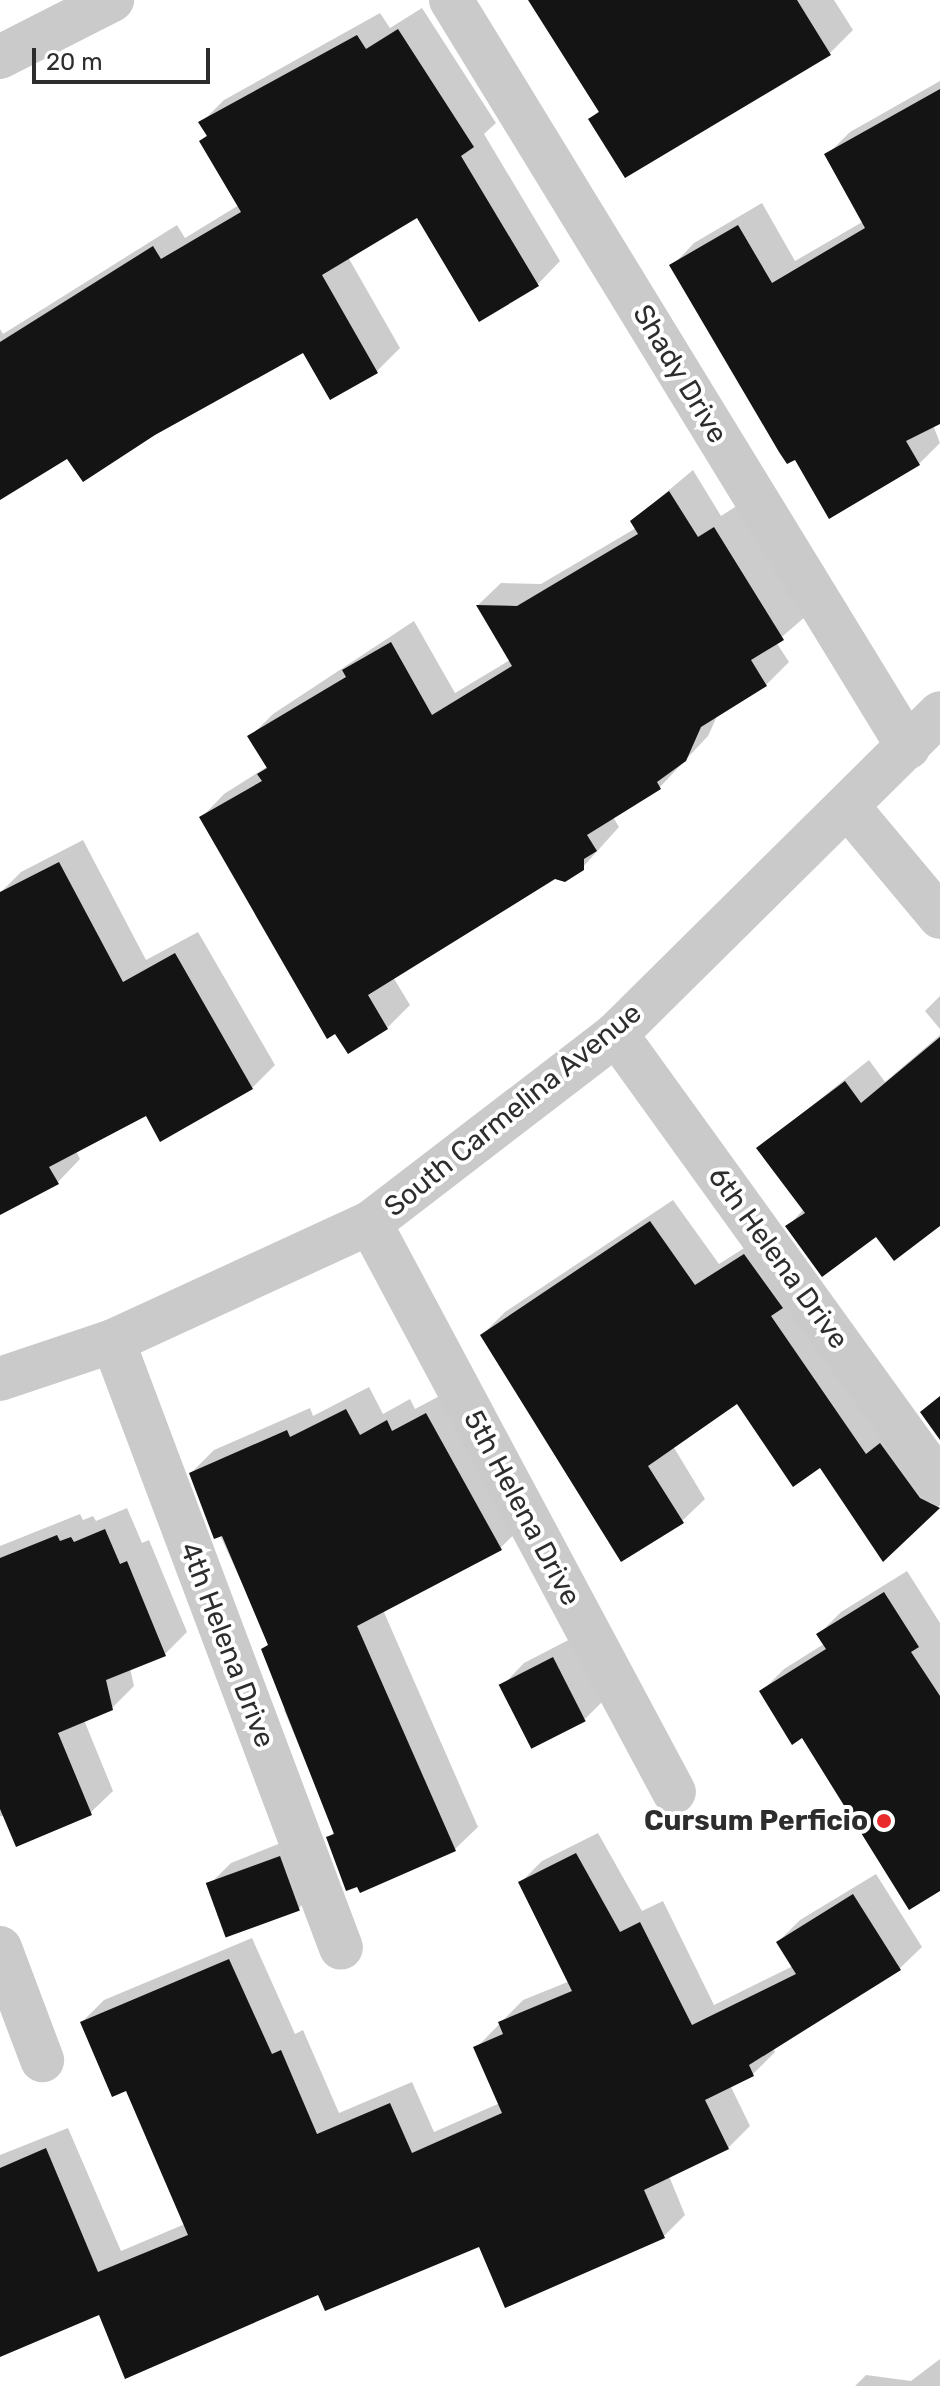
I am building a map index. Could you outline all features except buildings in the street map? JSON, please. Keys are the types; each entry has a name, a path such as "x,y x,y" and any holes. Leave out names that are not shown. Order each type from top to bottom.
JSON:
{"street":[{"path":"0,57 112,0"},
{"name":"Shady Drive","path":"451,0 908,747"},
{"name":"South Carmelina Avenue","path":"0,1379 113,1341 370,1223 616,1034 849,808 940,713"},
{"path":"849,808 940,917"},
{"name":"6th Helena Drive","path":"616,1034 940,1483"},
{"name":"5th Helena Drive","path":"370,1223 674,1792"},
{"name":"4th Helena Drive","path":"113,1341 341,1948"},
{"path":"0,1948 42,2060"}],"place":[{"name":"Cursum Perficio","path":"884,1821"}]}
